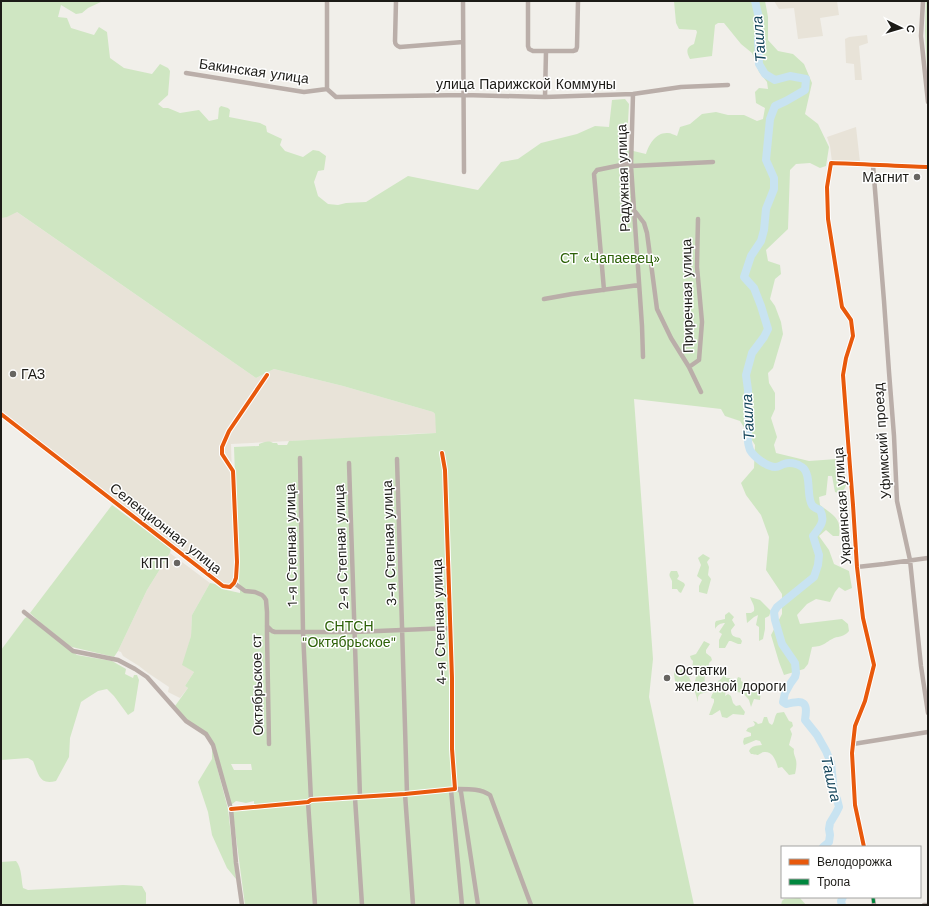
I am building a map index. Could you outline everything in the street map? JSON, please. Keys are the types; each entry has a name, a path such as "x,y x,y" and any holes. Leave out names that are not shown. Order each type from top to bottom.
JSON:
{"street":[{"name":"Бакинская улица","path":"186,73 304,92 327,89 327,1"},
{"path":"396,1 395,44 397,46 463,42"},
{"path":"463,1 464,172"},
{"path":"528,1 528,46 531,50 546,51 576,50 578,1"},
{"path":"923,1 921,36 928,102"},
{"path":"545,97 546,51"},
{"name":"улица Парижской Коммуны","path":"327,89 336,97 464,95 545,97 633,94 681,87 728,85"},
{"name":"Радужная улица","path":"633,94 631,164 643,357"},
{"path":"604,290 594,174 597,170 631,164 713,162"},
{"name":"Украинская улица","path":"864,846 856,805 852,753 854,726 865,701 874,665 863,618 857,567 843,375 846,358 853,336 851,320 842,307 828,219 827,187 831,163 873,165"},
{"path":"873,165 928,167"},
{"name":"Уфимский проезд","path":"873,165 894,436 897,501 910,560 921,666 928,713"},
{"path":"633,208 644,223 657,309 671,338 689,367 701,392"},
{"name":"Приречная улица","path":"689,367 699,360 702,322 697,266 698,219"},
{"path":"544,299 639,284"},
{"name":"Селекционная улица","path":"1,414 223,586 230,587 236,578 237,562 233,470 222,454 222,447 229,431 267,375"},
{"name":"4-я Степная улица","path":"442,453 444,470 452,678 452,749 462,905"},
{"name":"1-я Степная улица","path":"300,458 303,632 309,801 315,905"},
{"name":"3-я Степная улица","path":"397,459 406,794 413,905"},
{"name":"2-я Степная улица","path":"349,463 362,905"},
{"path":"857,567 928,558"},
{"name":"Октябрьское ст","path":"234,583 245,591 255,592 262,595 266,600 269,744"},
{"path":"24,612 74,651 118,660 147,677 186,722 206,734 213,745 230,809 242,905"},
{"name":"Октябрьское ст","path":"267,626 274,632 354,632 450,628"},
{"path":"853,744 928,732"},
{"path":"230,809 455,789 473,789 486,792 490,795 531,905"},
{"path":"455,789 461,792 478,905"},
{"path":"924,905 928,904"}],"shaded area":[{"path":"774,1 837,1 839,15 820,18 823,36 798,39 794,8 779,9"},
{"path":"867,35 868,43 859,46 862,80 855,80 854,64 846,63 845,39 849,37"},
{"path":"856,127 860,162 832,162 827,137"},
{"path":"1,201 256,378 274,369 343,386 433,412 435,414 437,433 231,444 235,578 230,585 224,585 1,413"},
{"path":"170,553 210,583 192,615 191,636 183,665 194,672 185,686 188,688 180,698 168,692 169,687 123,656 121,652 118,651 147,590"}],"green space":[{"path":"1,1 103,1 88,8 82,13 76,14 61,5 58,17 67,18 71,28 94,35 99,27 107,32 110,58 124,68 152,74 160,64 168,68 170,71 168,95 158,104 163,108 168,108 180,113 199,110 209,121 218,119 219,108 221,106 230,110 229,117 260,123 266,126 267,132 282,139 280,145 285,151 303,157 313,150 319,151 326,156 324,170 318,171 314,182 318,196 328,204 338,205 366,202 408,176 478,190 501,162 518,159 541,143 577,134 595,126 609,127 612,100 625,99 629,104 625,149 646,154 651,143 660,134 668,133 677,136 680,127 690,124 702,114 716,112 728,115 744,115 757,121 763,119 765,108 756,103 755,92 759,88 768,89 767,82 759,72 752,53 741,44 724,23 718,23 715,25 712,56 690,59 688,48 694,44 697,32 696,30 679,29 676,23 674,1 765,1 768,17 768,40 778,51 793,54 804,64 812,83 805,114 818,124 829,147 826,166 820,168 810,163 796,164 790,170 788,229 766,250 768,261 780,265 781,274 775,279 770,299 775,306 781,322 783,334 773,368 768,373 769,383 775,393 775,409 771,418 777,437 774,445 776,453 809,461 837,459 842,462 847,483 842,494 835,492 832,476 828,476 826,495 819,497 820,505 833,514 838,521 840,530 839,536 833,536 826,530 819,536 829,550 834,564 849,571 852,588 845,591 839,587 830,602 816,599 807,604 797,615 800,624 842,619 848,624 849,631 844,635 834,638 822,645 812,647 808,664 804,669 784,675 771,635 782,614 782,594 766,570 769,537 761,515 746,495 741,483 754,468 755,445 740,421 725,416 721,409 634,399 653,659 649,697 694,905 245,905 232,807 254,804 254,801 246,803 236,801 231,805 214,744 187,721 175,706 188,688 185,686 194,672 182,665 191,636 192,615 210,583 215,584 222,589 240,593 238,578 234,447 259,446 259,444 268,441 277,443 278,445 287,445 289,441 436,433 435,414 433,412 343,386 274,369 256,378 17,212 1,218","holes":["231,764 251,764 252,770 234,770"]},
{"path":"926,1 928,1 928,88 925,31"},
{"path":"112,505 171,549 147,590 114,657 68,645 30,613"},
{"path":"703,554 710,558 707,562 709,567 708,575 711,579 707,594 699,592 699,586 702,580 697,576 701,565 698,558"},
{"path":"671,571 677,571 679,576 677,579 685,585 681,593 677,589 672,589 672,581 669,575"},
{"path":"750,597 760,600 771,611 769,616 765,618 763,639 759,641 759,627 756,625 758,615 747,623 746,613 751,613 754,611 754,606"},
{"path":"729,612 734,617 732,620 735,625 731,630 732,635 740,638 742,641 741,644 738,644 729,641 725,648 719,648 719,640 722,634 719,632 725,623 719,624 715,629 715,623 716,621 725,619 725,615"},
{"path":"27,617 77,655 112,661 126,669 125,674 133,678 134,675 137,675 139,680 134,711 128,715 107,689 98,691 81,702 70,738 69,757 56,781 50,782 46,782 40,778 33,761 28,758 1,760 1,650"},
{"path":"704,641 710,644 706,650 706,653 712,660 709,663 708,672 705,673 707,692 700,694 698,697 698,702 694,685 698,669 692,670 693,661 690,656 696,654"},
{"path":"683,667 686,668 687,671 691,672 691,677 689,677 691,682 686,682 684,684 682,683 680,687 677,687 674,671 679,677 681,677 680,671"},
{"path":"725,673 726,678 732,678 735,684 738,677 741,678 741,681 751,686 750,692 761,690 760,700 754,699 751,707 749,700 743,693 737,692 728,686 725,696 728,694 731,696 733,703 736,706 740,705 745,712 744,715 733,714 727,718 722,717 720,710 712,715 709,715 714,702 714,699 711,698 712,695 717,690 718,681"},
{"path":"784,712 789,721 792,722 793,726 790,729 792,734 789,745 794,749 796,762 795,774 789,775 782,767 778,768 774,757 770,753 764,752 758,755 751,754 749,751 751,748 762,745 760,741 756,740 744,745 743,742 744,738 751,736 751,733 746,731 748,728 754,726 755,724 753,721 758,724 762,723 764,717 767,717 769,723 772,725 777,713"},
{"path":"212,748 228,809 236,879 227,868 212,835 208,812 198,782 212,759"},
{"path":"16,861 20,870 23,888 28,890 123,885 142,886 146,893 146,905 1,905 1,862"},
{"path":"800,898 806,905 781,905 784,899"}],"waterway":[{"name":"Ташла","path":"755,1 760,22 758,40 759,64 765,74 775,80 790,76 806,79 805,90 775,106 770,119 766,160 774,178 774,189 766,209 764,230 761,241 751,256 744,277 754,288 768,329 752,353 746,375 748,390 748,442 750,450 754,456 772,467 786,463 791,463 802,467 807,475 810,501 812,505 820,510 822,514 820,527 813,536 819,555 818,565 814,577 777,607 774,612 782,644 795,663 795,677 785,693 783,702 786,704 797,702 803,703 806,709 805,720 817,735 831,763 834,793 839,807 830,823 829,842 824,846"},
{"name":"Ташла","path":"842,898 841,901 842,905"}],"marked path":[{"path":"873,898 874,905"}],"cycle path":[{"path":"864,846 855,805 852,753 855,726 865,701 874,665 863,618 857,567 843,375 846,358 853,336 851,320 842,307 828,219 827,187 831,163 928,167"},
{"path":"1,414 223,586 230,587 236,578 237,562 233,471 222,454 222,447 229,431 267,375"},
{"path":"231,809 308,802 311,800 455,789 452,749 452,678 445,470 442,453"}],"place":[{"name":"Магнит","path":"917,177"},
{"name":"ГАЗ","path":"13,374"},
{"name":"КПП","path":"177,563"},
{"name":"Остатки железной дороги","path":"667,678"}],"park label":[{"name":"СТ «Чапаевец»","path":"610,258"},
{"name":"СНТСН \"Октябрьское\"","path":"349,634"}]}
